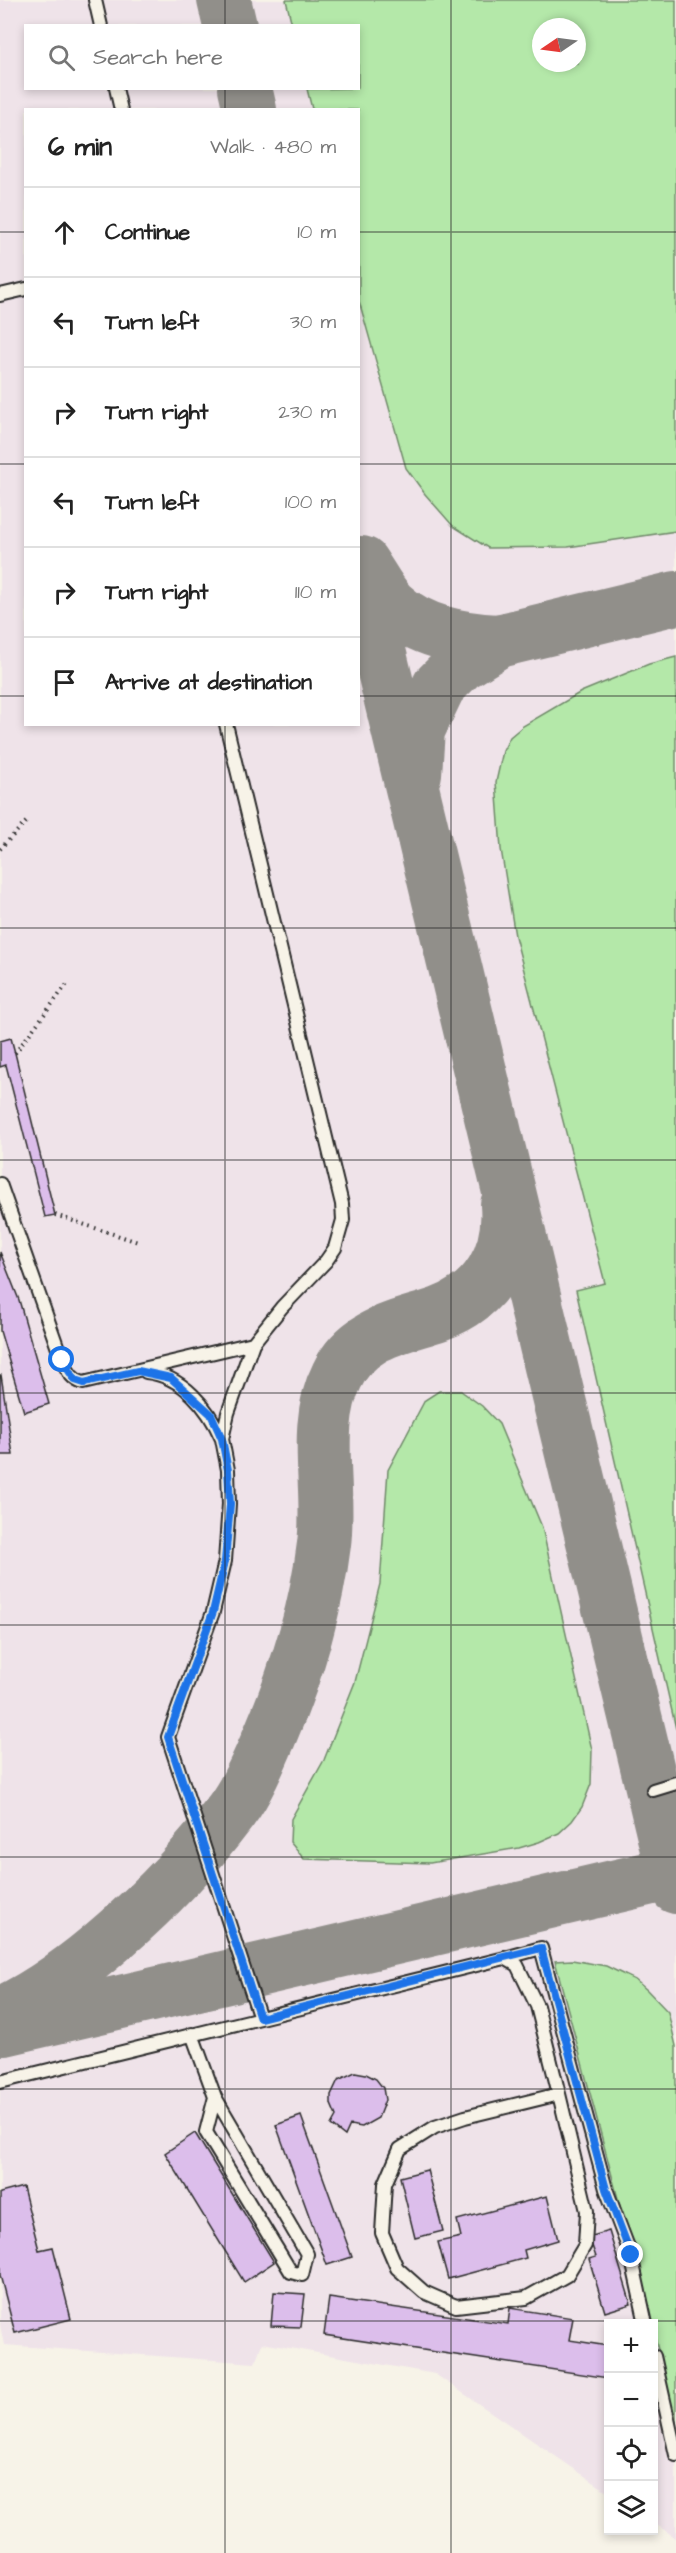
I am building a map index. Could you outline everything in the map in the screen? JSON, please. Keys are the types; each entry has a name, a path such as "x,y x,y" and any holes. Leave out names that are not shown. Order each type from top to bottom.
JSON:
{"lane":[{"path":"95,0 101,24"},
{"path":"116,90 121,108"},
{"path":"0,295 24,289"},
{"path":"222,1439 228,1413 254,1344 282,1307 326,1261 340,1234 343,1220 342,1204 226,726"},
{"path":"0,1184 68,1373 75,1380 84,1383 254,1344"},
{"path":"138,1371 171,1378 211,1414 222,1439 228,1470 230,1504 225,1561 213,1612 168,1737 260,2018"},
{"path":"652,1790 676,1783"},
{"path":"0,2082 541,1948 606,2189 631,2255 645,2319"},
{"path":"505,1958 517,1965 537,2006 559,2094 587,2211 585,2245 567,2274 526,2298 456,2306 424,2292 397,2268 382,2233 385,2184 400,2149 435,2127 465,2117 559,2094"},
{"path":"192,2034 215,2097 307,2254 302,2275 291,2272 206,2132 215,2097"},
{"path":"658,2373 676,2455"}],"path":[{"path":"0,849 26,822"},
{"path":"15,1053 68,983"},
{"path":"55,1215 138,1242"}],"shaded area":[{"path":"0,0 676,0 676,2538 658,2526 658,2319 604,2319 604,2489 435,2374 262,2343 255,2363 4,2345 0,2325"}],"green space":[{"path":"286,0 676,0 676,531 568,547 488,548 453,526 425,494 406,468 360,305 360,108 312,108 307,90 360,90 360,24 292,24"},
{"path":"676,657 676,1729 576,1290 605,1283 515,936 501,849 496,782 503,751 510,737 523,726 581,692 649,664"},
{"path":"439,1391 461,1391 482,1406 499,1424 542,1527 592,1750 591,1784 582,1807 559,1833 519,1848 430,1863 304,1859 290,1842 291,1819 324,1760 355,1682 380,1584 388,1470 425,1400"},
{"path":"572,1960 606,1966 635,1980 668,2012 676,2046 676,2426 658,2350 658,2319 650,2319 555,1961"}],"building":[{"path":"11,1038 55,1215 45,1217 6,1065 0,1067 0,1041"},
{"path":"0,1252 19,1300 49,1404 24,1412 0,1331"},
{"path":"1,1375 13,1455 0,1455"},
{"path":"355,2072 376,2079 383,2088 385,2100 378,2118 362,2127 350,2125 345,2136 331,2125 336,2116 331,2104 331,2095 338,2080"},
{"path":"301,2116 352,2257 327,2265 276,2125"},
{"path":"195,2133 274,2262 244,2282 165,2153"},
{"path":"427,2170 443,2231 415,2238 400,2177"},
{"path":"23,2187 39,2250 53,2247 71,2319 15,2333 0,2275 0,2193"},
{"path":"547,2196 558,2240 524,2250 526,2258 448,2279 438,2242 461,2237 457,2220"},
{"path":"609,2231 631,2304 605,2312 589,2259 596,2257 589,2237"},
{"path":"274,2292 305,2294 301,2327 271,2326"},
{"path":"329,2298 508,2324 510,2308 573,2318 569,2340 604,2345 604,2377 324,2335"}],"taxiway":[{"path":"224,0 230,24"},
{"path":"245,90 250,108"},
{"path":"362,563 387,601 415,622 455,636 498,641 461,664 439,686 418,730 415,774"},
{"path":"360,571 676,1887"},
{"path":"498,641 676,598"},
{"path":"0,2014 60,1979 131,1921 191,1860 237,1802 258,1763 280,1710 311,1617 326,1523 325,1415 337,1376 346,1361 368,1341 394,1328 439,1314 456,1306 483,1285 493,1272 500,1257 505,1240 507,1205"},
{"path":"5,2029 673,1873"}],"route":[{"path":"62,1360 68,1373 75,1380 84,1383 138,1371 171,1378 211,1414 222,1439 228,1470 230,1504 225,1561 213,1612 168,1737 260,2018 541,1948 606,2189 631,2255"}]}
